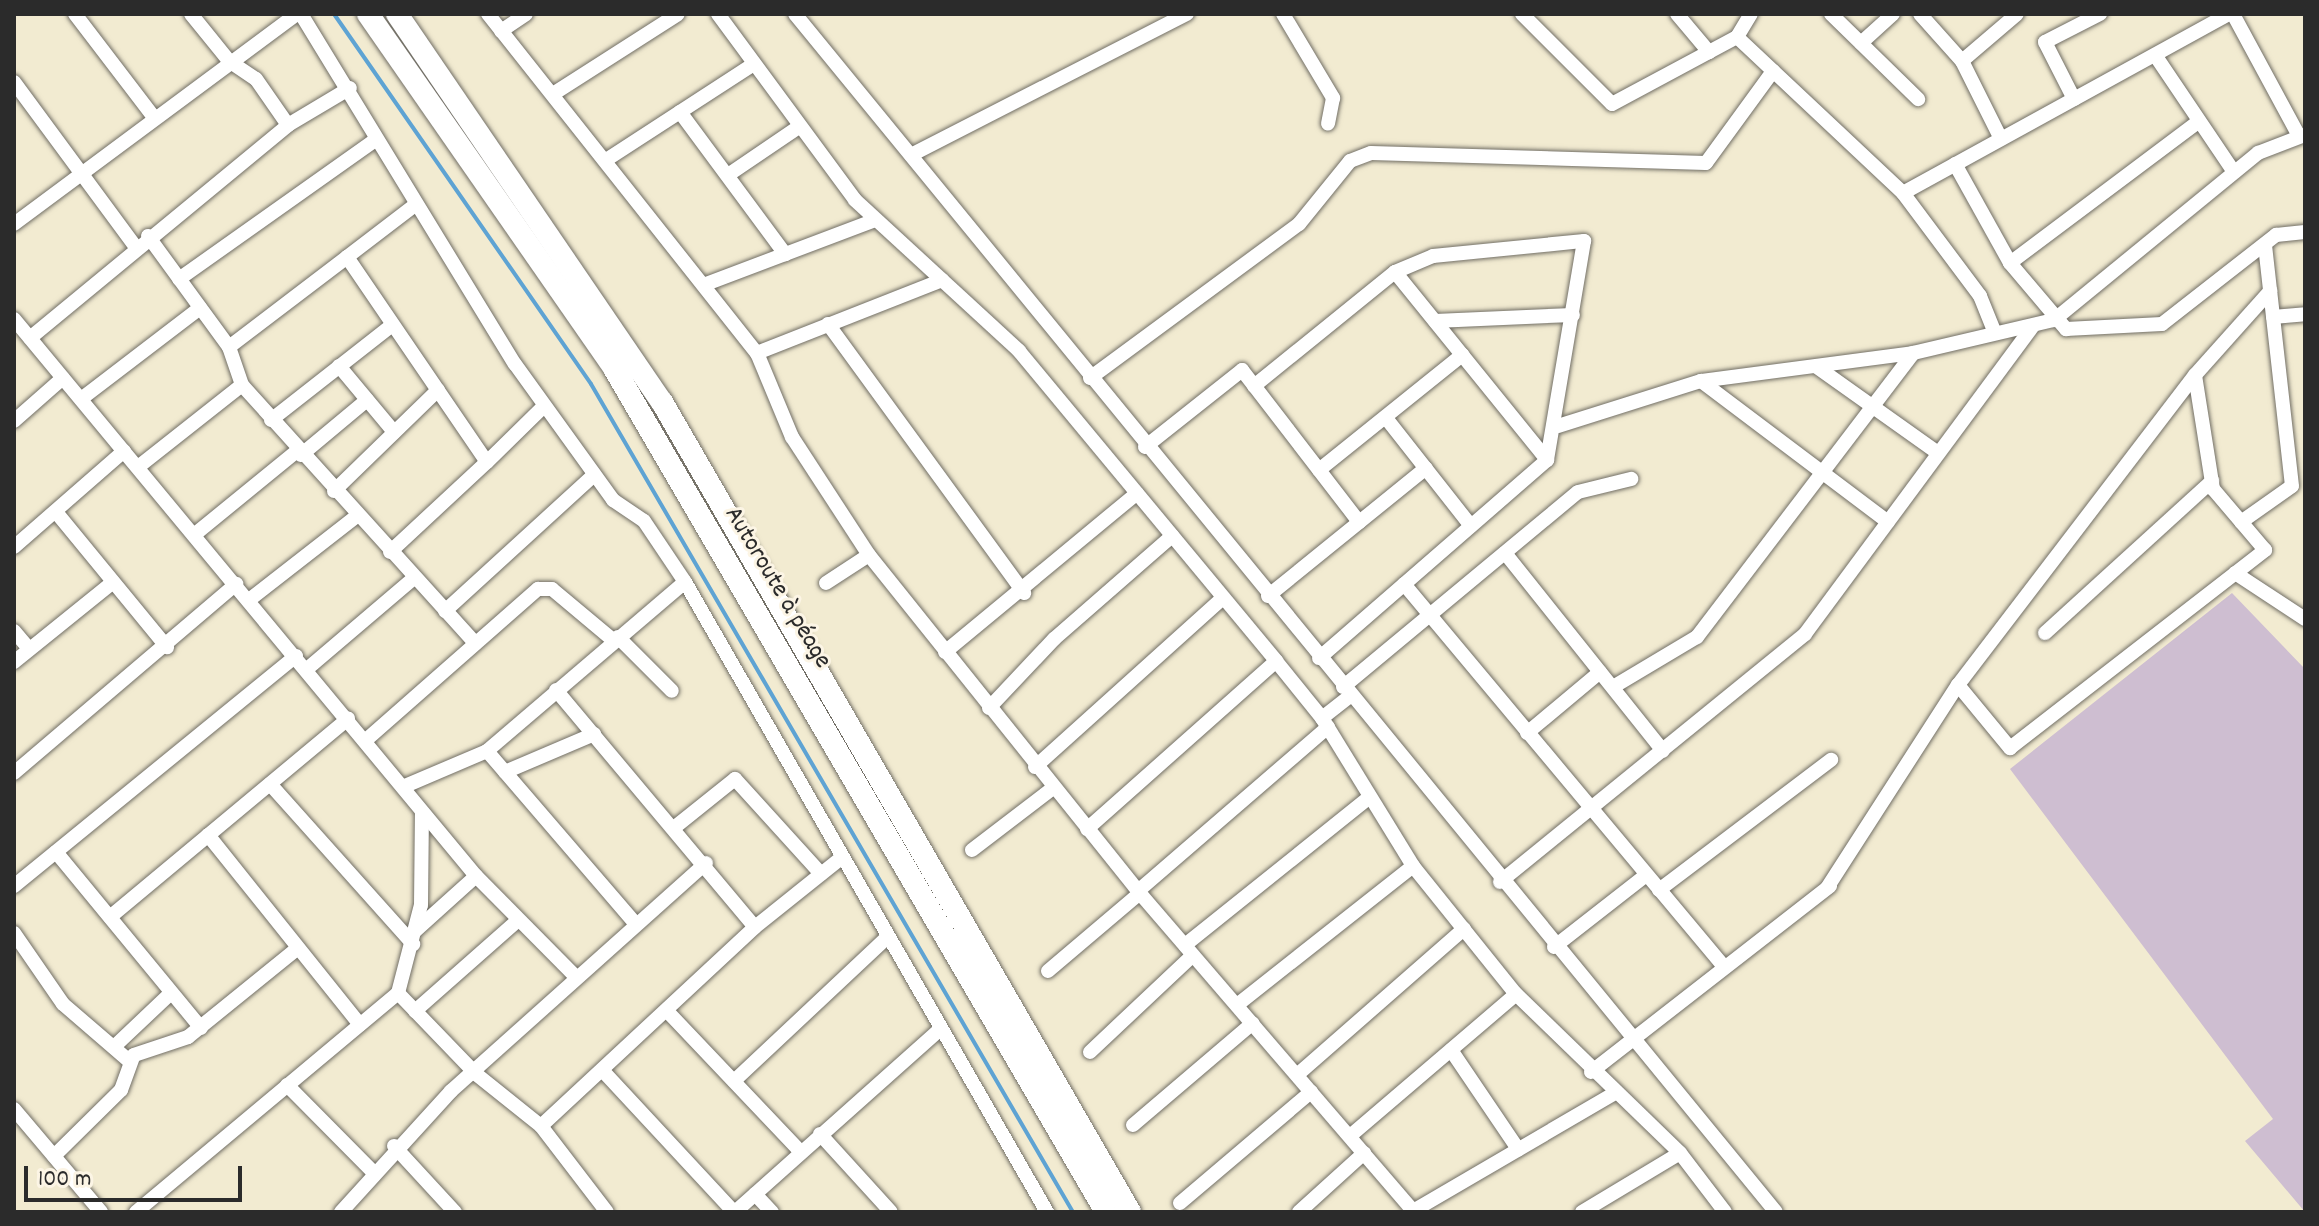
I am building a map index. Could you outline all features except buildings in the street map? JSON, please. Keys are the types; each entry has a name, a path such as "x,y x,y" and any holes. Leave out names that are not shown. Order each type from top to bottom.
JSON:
{"highway":[{"name":"Autoroute à péage","path":"368,14 615,370 1106,1212"},
{"path":"397,14 662,402 1130,1212"}],"street":[{"path":"75,14 153,116"},
{"path":"191,14 229,61 256,79 288,125"},
{"path":"14,224 79,169 299,14 350,88 375,140 544,406 613,500 644,521 685,582 885,939 1047,1212"},
{"path":"488,14 706,284 757,353 792,437 869,555 1035,767 1413,1211 1613,1094"},
{"path":"501,31 526,14"},
{"path":"553,94 678,14"},
{"path":"718,14 800,126 875,220 1019,351 1276,661 1325,723 1413,866 1516,994 1613,1094 1680,1153 1725,1212"},
{"path":"795,14 1500,882 1776,1212"},
{"path":"911,155 1187,14"},
{"path":"1283,14 1333,98 1328,124"},
{"path":"1522,14 1612,104 1737,37 1751,14"},
{"path":"1677,14 1709,52"},
{"path":"1831,14 1918,99"},
{"path":"1861,43 1893,14"},
{"path":"1920,14 1962,61 2001,139"},
{"path":"1962,61 2017,14"},
{"path":"2074,99 2045,42 2100,14"},
{"path":"1558,426 1701,381 1913,353 1994,330 2032,327 2054,320 2234,172 2302,136 2231,14 2206,20 2155,55 1903,193"},
{"path":"1737,37 1903,193 1980,296 1994,330"},
{"path":"2155,55 2195,124 2234,172"},
{"path":"606,160 754,64"},
{"path":"1090,378 1299,224 1350,161 1371,153 1706,163 1773,71"},
{"path":"14,82 135,246"},
{"path":"30,338 135,246 288,125 350,88"},
{"path":"14,111 27,99"},
{"path":"680,112 785,254"},
{"path":"2010,263 2195,124"},
{"path":"728,175 800,126"},
{"path":"179,279 375,140"},
{"path":"1955,164 2010,263 2054,320 2090,332 2162,324 2265,247 2276,235 2305,232"},
{"path":"229,347 415,205"},
{"path":"706,284 875,220"},
{"path":"148,236 229,347 242,385 299,453 475,643"},
{"path":"1254,386 1395,272 1433,256 1584,241 1558,426 1547,460 1319,658"},
{"path":"2241,522 2292,486 2265,247"},
{"path":"347,257 487,462"},
{"path":"1395,272 1547,460"},
{"path":"757,353 942,280"},
{"path":"1591,1072 1629,1037 1828,887 1958,685 2195,375 2270,291"},
{"path":"81,399 200,308"},
{"path":"2273,317 2305,314"},
{"path":"1435,321 1573,315"},
{"path":"14,319 405,786 422,813 517,921 575,976"},
{"path":"828,324 1024,593"},
{"path":"271,420 392,325"},
{"path":"1500,882 1805,634 2032,327"},
{"path":"1613,687 1697,637 1913,353"},
{"path":"1319,470 1462,355"},
{"path":"339,366 394,432"},
{"path":"1817,367 1938,453"},
{"path":"1145,447 1242,370 1359,522"},
{"path":"1958,685 2010,748 2265,550 2212,481 2195,375"},
{"path":"14,421 63,378"},
{"path":"1701,381 1888,522"},
{"path":"138,467 242,385"},
{"path":"334,491 438,390"},
{"path":"194,535 367,400"},
{"path":"390,552 544,406"},
{"path":"1386,418 1471,526"},
{"path":"14,547 124,451"},
{"path":"1268,596 1426,468"},
{"path":"445,611 594,475"},
{"path":"1048,971 1325,723 1346,692 1429,615 1578,492 1631,479"},
{"path":"2045,633 2212,481"},
{"path":"945,652 1024,593 1137,493"},
{"path":"56,512 167,647"},
{"path":"249,600 357,516"},
{"path":"989,708 1054,639 1172,536"},
{"path":"1505,553 1663,751"},
{"path":"826,583 869,555"},
{"path":"2235,573 2305,619"},
{"path":"307,669 414,578"},
{"path":"14,662 113,582"},
{"path":"405,786 487,751 685,582"},
{"path":"14,773 167,647 236,584"},
{"path":"1404,584 1723,966"},
{"path":"366,740 475,643 545,587 615,639 672,691"},
{"path":"1035,767 1223,598"},
{"path":"14,631 29,649"},
{"path":"15,882 296,656"},
{"path":"1087,829 1276,661"},
{"path":"1527,733 1600,672"},
{"path":"556,690 706,863 755,927"},
{"path":"110,917 348,719"},
{"path":"505,772 594,734"},
{"path":"487,751 635,923"},
{"path":"1659,890 1831,760"},
{"path":"675,827 735,779 821,874"},
{"path":"270,784 414,938"},
{"path":"972,850 1053,788"},
{"path":"1090,1052 1189,950 1370,797"},
{"path":"136,1212 398,993 414,938 425,865 422,813"},
{"path":"208,835 360,1025"},
{"path":"56,852 201,1028"},
{"path":"541,1126 755,927 840,859"},
{"path":"341,1212 394,1146 476,1074 575,976 706,863"},
{"path":"1237,1005 1413,866"},
{"path":"1554,947 1646,875"},
{"path":"414,938 476,876"},
{"path":"415,1011 517,921"},
{"path":"1297,1075 1464,929"},
{"path":"14,933 80,1023 117,1044 128,1060 121,1090 54,1156"},
{"path":"734,1081 885,939"},
{"path":"128,1060 201,1028 298,948"},
{"path":"117,1044 171,993"},
{"path":"398,993 476,1074 541,1126 607,1212"},
{"path":"1350,1136 1516,994"},
{"path":"667,1011 800,1151"},
{"path":"1133,1125 1253,1023"},
{"path":"603,1071 735,1212 938,1031"},
{"path":"1451,1050 1518,1149"},
{"path":"287,1085 372,1171"},
{"path":"1180,1203 1311,1092"},
{"path":"14,1109 101,1212"},
{"path":"820,1134 891,1212"},
{"path":"394,1146 455,1212"},
{"path":"1299,1212 1364,1153"},
{"path":"1582,1212 1680,1153"},
{"path":"755,1194 772,1212"}],"shaded area":[{"path":"2232,593 2305,669 2305,1212 2245,1141 2273,1119 2010,769"}],"waterway":[{"path":"334,14 591,384 1073,1212"}]}
